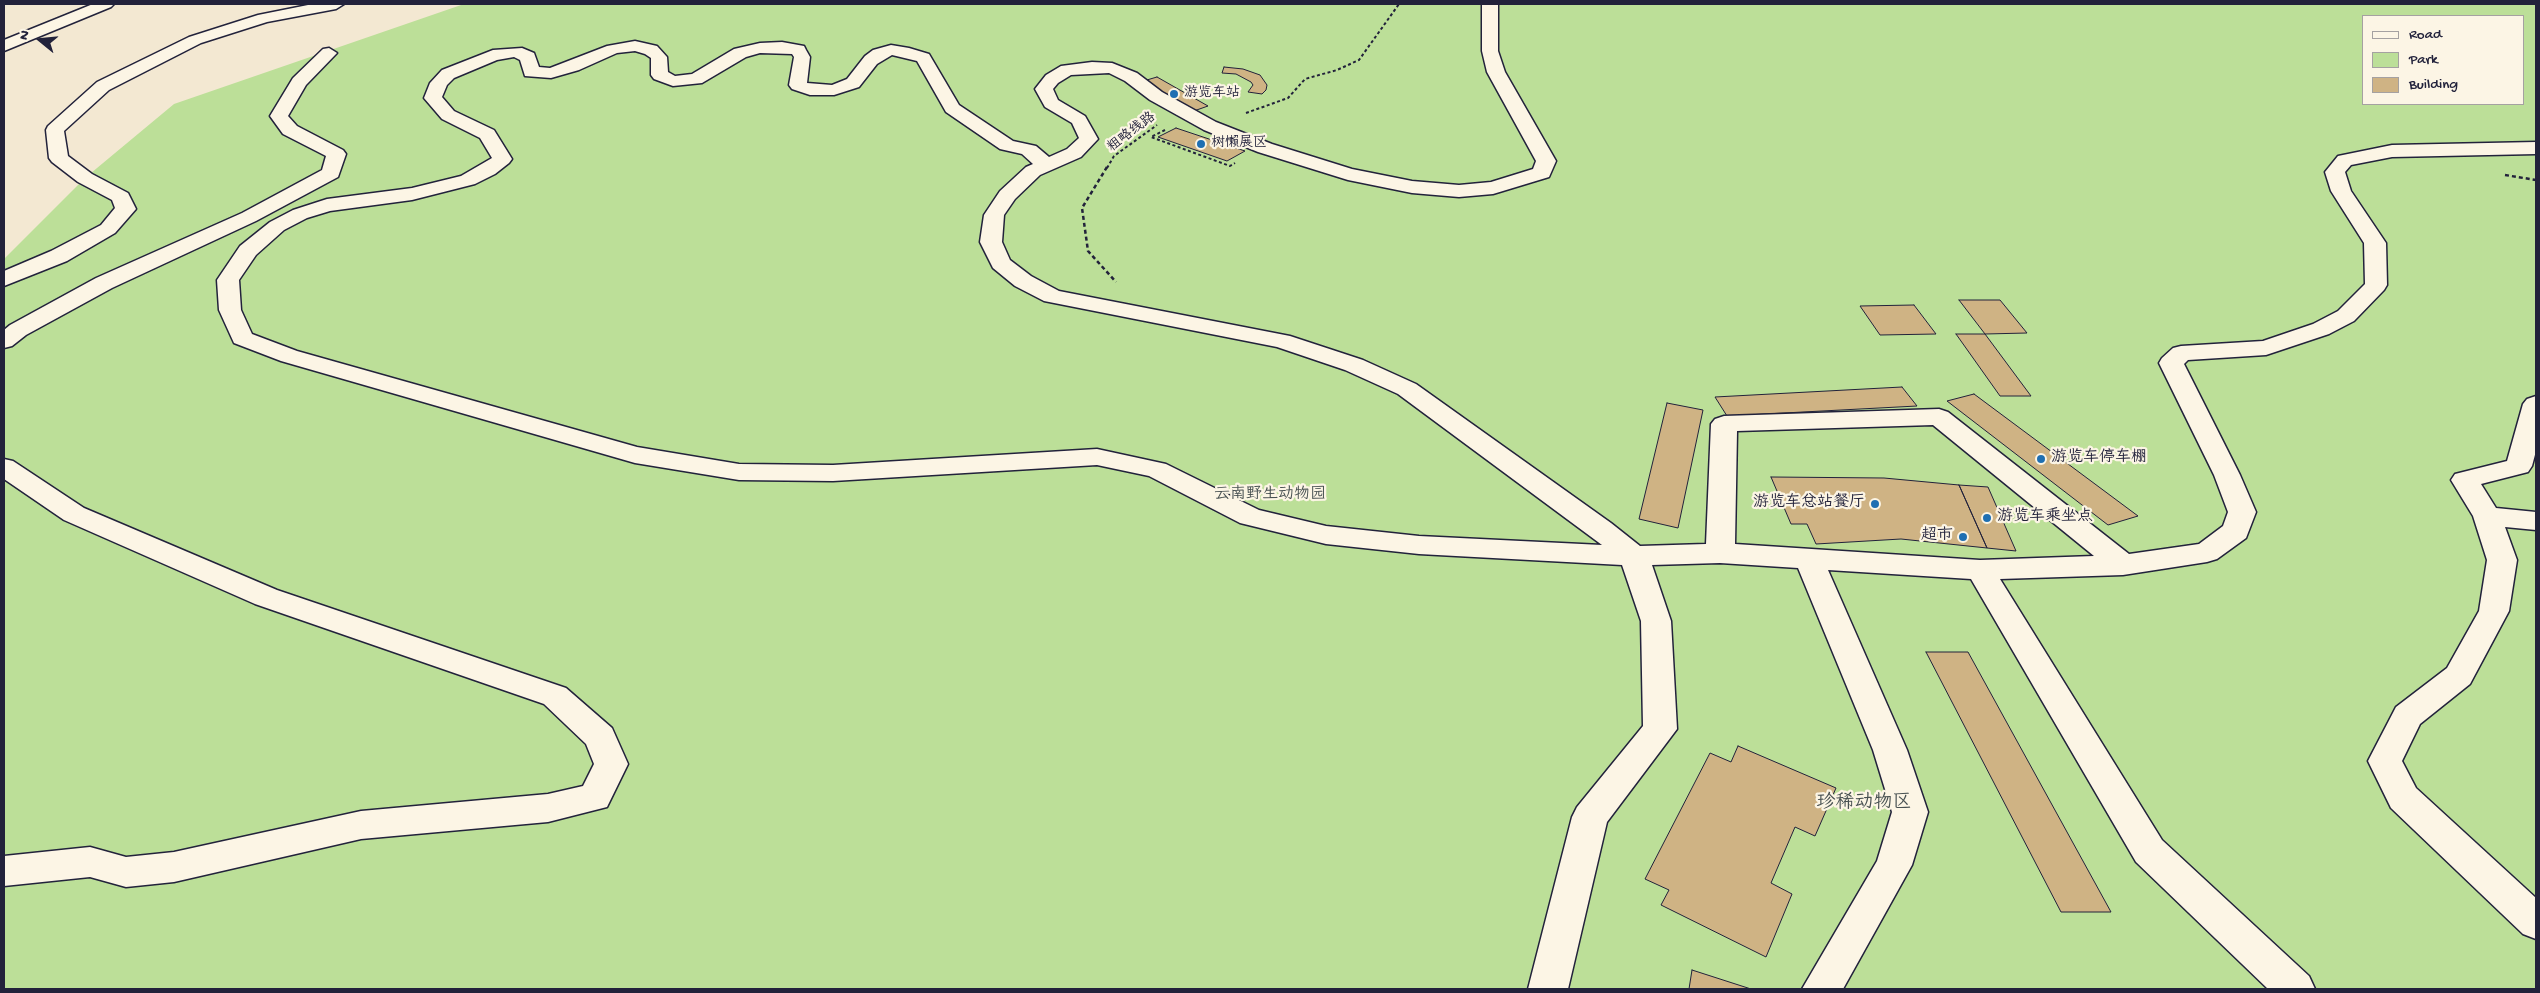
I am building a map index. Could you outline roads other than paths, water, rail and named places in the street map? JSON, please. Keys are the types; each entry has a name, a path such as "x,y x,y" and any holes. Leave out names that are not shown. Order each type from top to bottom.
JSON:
{"street":[{"path":"4,46 106,4"},
{"path":"4,279 59,256 108,229 126,209 121,197 85,178 59,158 55,130 104,86 146,63 195,40 264,18 336,4"},
{"path":"1490,4 1490,51 1496,72 1546,161 1542,173 1493,188 1460,191 1412,187 1348,174 1265,148 1203,122 1156,96 1131,77 1112,68 1092,67 1067,70 1052,79 1044,89 1051,103 1079,120 1089,139 1074,153 1033,170 1007,195 994,214 991,242 1001,263 1023,281 1052,296 1282,341 1354,365 1406,389 1601,529 1634,556 1656,621 1660,729 1590,817 1548,989"},
{"path":"1046,165 1029,150 1007,145 982,130 952,108 923,58 909,53 891,50 879,54 871,60 853,83 834,90 810,90 798,85 802,57 798,50 782,47 760,48 740,53 696,79 673,81 660,75 659,57 651,50 635,46 613,49 551,73 531,72 528,57 516,52 493,55 472,62 448,74 439,83 433,98 448,115 487,134 502,159 488,170 468,180 412,194 328,205 300,214 277,226 248,251 228,280 230,310 242,338 289,356 635,455 739,472 833,473 1097,457 1157,470 1250,516 1326,535 1419,545 1634,556 1720,553 1980,570 2123,565 2207,552 2236,531 2242,512 2228,475 2171,363 2181,353 2266,348 2321,329 2346,316 2376,285 2375,243 2341,191 2335,172 2345,160 2392,151 2536,148"},
{"path":"4,341 18,330 104,283 248,217 331,173 336,154 290,130 279,116 299,82 329,53"},
{"path":"2536,404 2519,466 2466,480 2487,516 2502,560 2494,611 2459,676 2408,716 2385,760 2403,798 2536,922"},
{"path":"1720,553 1724,424 1939,417 2123,565"},
{"path":"4,467 74,514 266,598 555,696 600,737 611,764 595,797 548,808 362,825 264,849 164,868 126,872 90,862 4,871"},
{"path":"2487,516 2536,521"},
{"path":"1809,559 1890,750 1910,812 1894,864 1822,989"},
{"path":"1980,570 2149,851 2295,989"}],"place":[{"name":"游览车站","path":"1174,94"},
{"name":"树懒展区","path":"1201,144"},
{"name":"游览车停车棚","path":"2041,459"},
{"name":"游览车总站餐厅","path":"1875,504"},
{"name":"游览车乘坐点","path":"1987,518"},
{"name":"超市","path":"1963,537"}],"park label":[{"name":"云南野生动物园","path":"1270,496"},
{"name":"珍稀动物区","path":"1864,804"}]}
